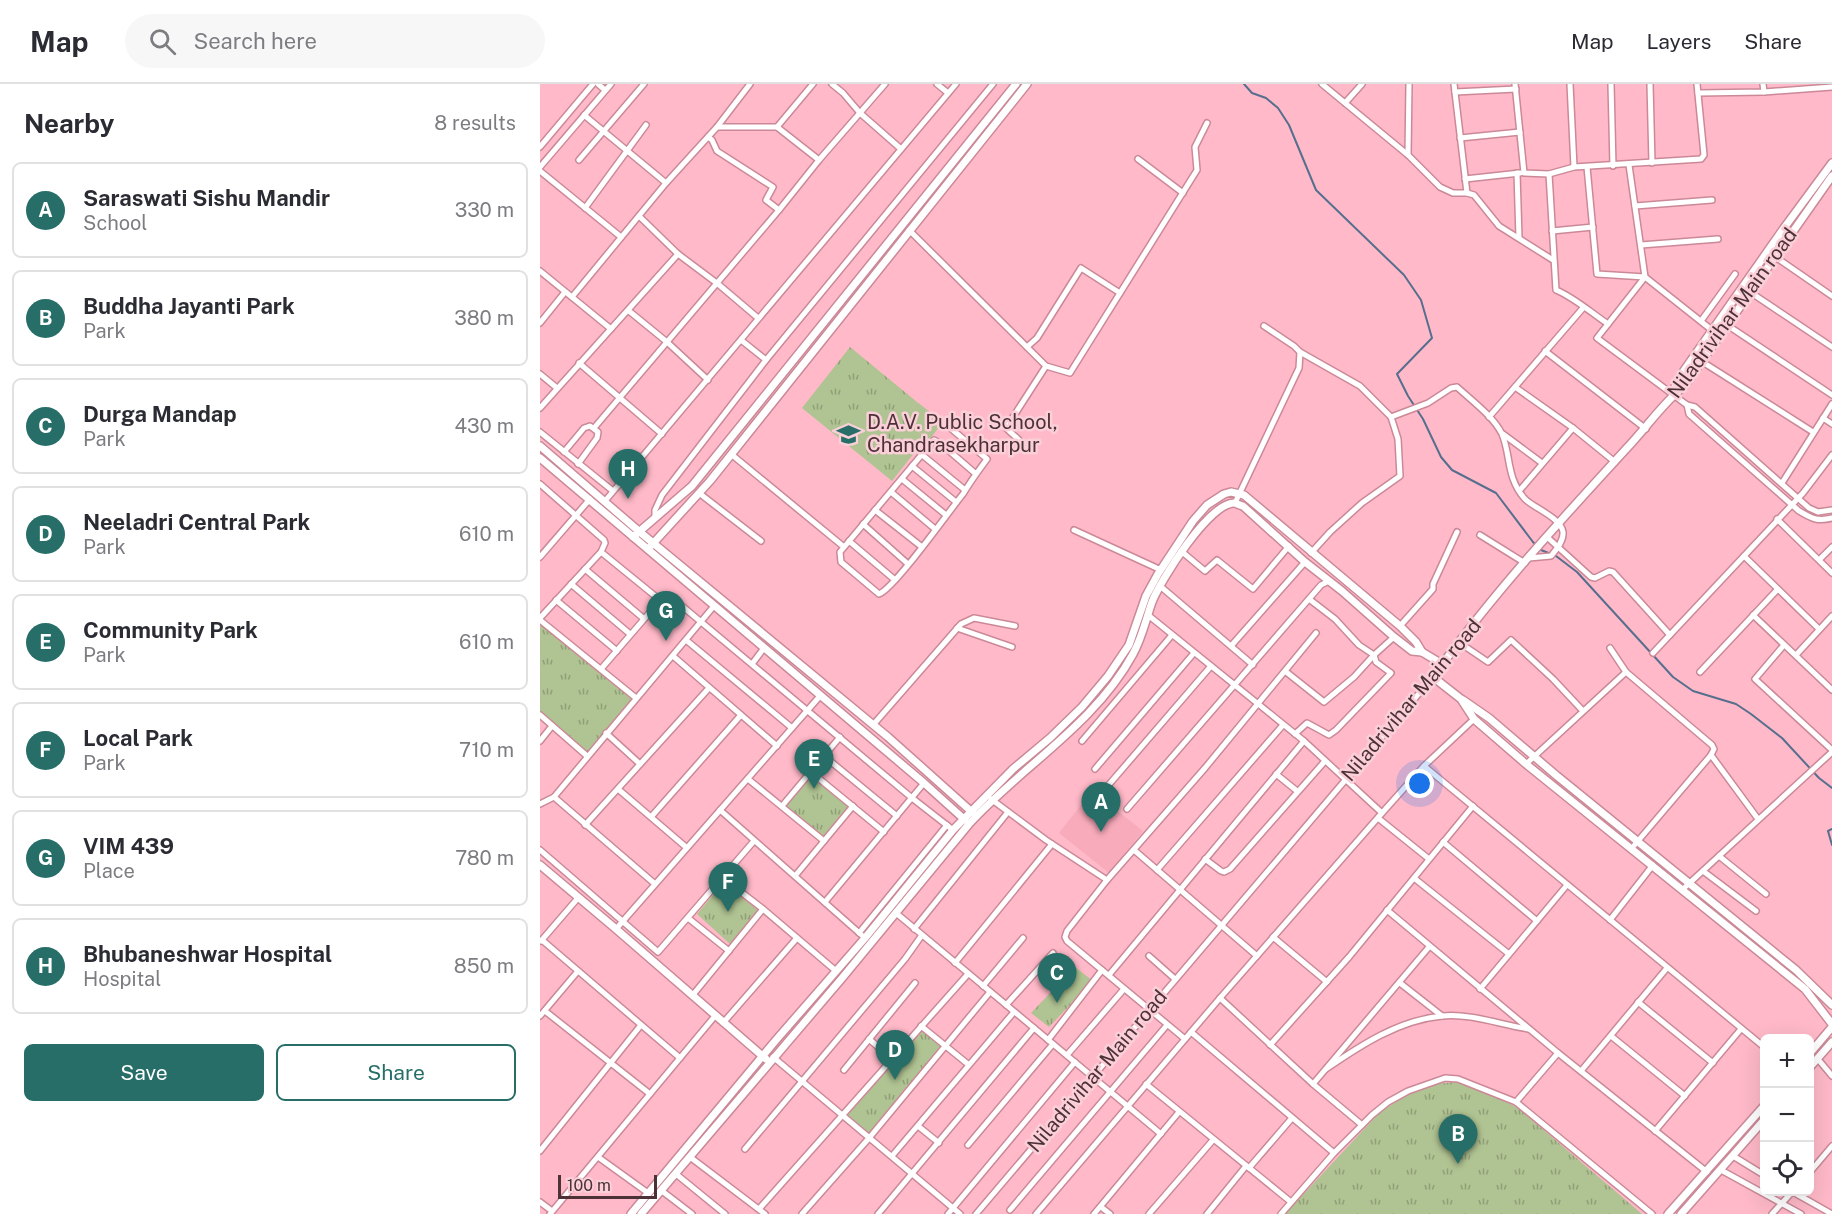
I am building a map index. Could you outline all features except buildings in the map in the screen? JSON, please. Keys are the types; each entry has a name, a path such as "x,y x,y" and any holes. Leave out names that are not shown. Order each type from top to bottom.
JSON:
{"street":[{"path":"540,147 593,84"},
{"path":"598,84 605,90"},
{"path":"610,84 540,169 621,237"},
{"path":"579,160 644,84"},
{"path":"572,297 666,183 717,127 750,84"},
{"path":"777,127 813,84"},
{"path":"832,84 860,113 901,149"},
{"path":"594,428 885,84"},
{"path":"937,84 948,93"},
{"path":"605,501 956,84"},
{"path":"655,518 655,510 662,495 766,360 993,84"},
{"path":"633,537 698,479 1016,84"},
{"path":"648,549 731,454 1027,84"},
{"path":"1322,84 1408,155 1440,187 1453,193 1467,193 1478,198 1499,226 1553,260"},
{"path":"1345,103 1362,84"},
{"path":"1408,155 1409,84"},
{"path":"1454,84 1467,193"},
{"path":"1569,84 1574,167"},
{"path":"1611,84 1613,166"},
{"path":"1650,84 1652,163"},
{"path":"1465,178 1520,173 1549,174 1574,167 1701,159 1704,154 1697,84"},
{"path":"1763,84 1764,92"},
{"path":"1698,93 1802,90 1829,86"},
{"path":"1455,92 1515,87 1520,132 1519,238"},
{"path":"584,115 666,183"},
{"path":"909,230 1046,366 1070,373 1197,170 1195,147 1207,123"},
{"path":"585,208 646,125"},
{"path":"717,127 777,127 819,160"},
{"path":"1460,138 1520,132"},
{"path":"708,137 717,151 773,187 766,200 779,210"},
{"path":"1138,159 1183,193"},
{"path":"1672,395 1678,379 1832,163"},
{"path":"1629,165 1645,277 1597,338 1672,395 1687,405 1695,407 1809,508 1818,512 1832,510"},
{"path":"1587,167 1597,274 1645,277 1713,331"},
{"path":"1549,174 1556,290 1572,296 1583,308 1608,324"},
{"name":"Niladrivihar Main road","path":"976,1214 1433,677 1546,538 1646,429 1672,395 1685,385 1832,176"},
{"path":"1635,206 1712,200"},
{"path":"639,216 678,254 758,318"},
{"path":"1552,231 1593,227"},
{"path":"1641,244 1718,239"},
{"path":"540,408 678,254"},
{"path":"1774,256 1832,296"},
{"path":"1027,347 1037,338 1081,268 1120,293"},
{"path":"540,282 543,273 611,329"},
{"path":"1701,321 1735,274"},
{"path":"540,322 565,291"},
{"path":"1750,292 1832,347"},
{"path":"1489,417 1583,308"},
{"path":"629,311 708,380"},
{"path":"1727,325 1832,395"},
{"path":"1264,326 1294,345 1300,352 1360,386 1391,417 1398,439 1400,476 1362,503 1311,553"},
{"path":"741,340 766,360"},
{"path":"1545,351 1646,429"},
{"path":"1235,503 1299,368 1300,352"},
{"path":"1701,361 1813,432"},
{"path":"579,363 662,434"},
{"path":"1019,440 1005,428 1046,366"},
{"path":"540,374 557,388"},
{"path":"1391,417 1420,406 1457,387 1518,448 1542,463"},
{"path":"1515,387 1573,428 1615,462"},
{"path":"1782,483 1832,404"},
{"path":"1687,405 1689,414 1792,505 1814,520 1832,518"},
{"path":"1823,418 1832,424"},
{"path":"564,452 584,428 590,426 594,428 598,432 597,438 578,464"},
{"path":"948,426 987,459 965,490 922,547 883,593 874,592 841,562 840,552 931,442 937,441 976,474"},
{"path":"1520,490 1573,428"},
{"path":"540,432 613,491"},
{"path":"1479,535 1527,561 1551,556 1558,547 1563,532 1559,523 1526,499 1513,479 1502,433"},
{"path":"540,446 873,725 973,813"},
{"path":"731,454 844,547"},
{"path":"921,454 965,490"},
{"path":"1653,653 1792,505 1832,455"},
{"path":"540,458 966,821"},
{"path":"912,466 956,502"},
{"path":"902,478 946,515"},
{"path":"540,484 604,540 601,552 540,619 636,698"},
{"path":"891,492 935,529"},
{"path":"862,935 880,927 896,913 973,813 1013,769 1083,707 1108,676 1128,645 1146,596 1193,521 1207,505 1224,494 1231,492 1244,495 1400,626 1416,642 1422,652"},
{"path":"699,493 761,541"},
{"path":"541,553 590,499"},
{"path":"973,813 1076,726 1119,676 1134,653 1160,586 1181,551 1216,512 1227,505 1235,503 1243,506 1394,637 1412,651 1422,652 1442,664"},
{"path":"875,510 922,547"},
{"path":"1777,519 1832,573"},
{"path":"863,524 908,564"},
{"path":"1074,530 1161,570"},
{"path":"1400,626 1433,589 1433,584 1457,532"},
{"path":"1546,538 1591,577 1595,578 1609,571 1613,572 1670,634"},
{"path":"849,541 896,580"},
{"path":"1181,551 1205,571 1216,560 1253,589 1289,546"},
{"path":"1820,559 1832,547"},
{"path":"601,552 660,600"},
{"path":"1744,556 1819,629"},
{"path":"1231,646 1305,562"},
{"path":"585,569 643,618"},
{"path":"1126,808 1321,585 1329,581"},
{"path":"571,584 630,634"},
{"path":"1160,586 1253,665"},
{"path":"1700,672 1777,590"},
{"path":"602,669 643,618 664,596 669,596 950,827"},
{"path":"1295,734 1307,723 1329,735 1391,673 1376,662 1374,655 1359,645 1335,619 1309,599"},
{"path":"556,600 617,651"},
{"path":"540,804 554,797 714,606"},
{"path":"730,619 736,611"},
{"path":"1148,615 1304,741 1429,859"},
{"path":"1753,615 1831,686"},
{"path":"1796,655 1832,616"},
{"path":"873,725 957,628 974,618 1015,626"},
{"path":"957,628 1012,647"},
{"path":"1185,1039 1065,937 1067,931 1107,880 1316,633"},
{"path":"1082,741 1172,635"},
{"path":"1285,671 1324,702 1354,677 1394,637"},
{"path":"686,640 792,728"},
{"path":"1460,643 1488,662 1511,640 1583,711"},
{"path":"1682,890 1809,775 1832,751 1755,679 1784,645"},
{"path":"752,664 764,648"},
{"path":"1610,648 1626,672 1714,749 1712,755 1632,848"},
{"path":"1095,769 1194,653"},
{"path":"673,656 777,746"},
{"path":"1106,788 1211,666"},
{"path":"1526,764 1626,672"},
{"path":"1433,677 1480,711 1796,970 1832,1005"},
{"path":"585,825 709,687"},
{"path":"616,929 820,696"},
{"path":"1461,699 1474,719 1526,764 1805,989 1832,1025 1814,1047"},
{"path":"540,715 587,756"},
{"path":"651,817 741,715"},
{"path":"1036,1214 1380,815 1424,766 1474,719"},
{"path":"1157,870 1284,725"},
{"path":"540,741 552,726"},
{"path":"606,733 640,764"},
{"path":"782,806 840,737"},
{"path":"1108,975 1304,741"},
{"path":"1712,755 1758,819"},
{"path":"824,756 897,816"},
{"path":"1205,859 1221,871 1230,869 1325,760"},
{"path":"1424,766 1760,1044"},
{"path":"811,772 884,832"},
{"path":"1276,774 1298,791"},
{"path":"748,779 824,841"},
{"path":"825,902 924,783"},
{"path":"618,789 687,848"},
{"path":"554,797 655,884"},
{"path":"991,799 1052,844 1107,880"},
{"path":"795,876 853,806"},
{"path":"1270,1045 1327,982 1473,806"},
{"path":"720,810 862,935"},
{"path":"914,929 1008,812"},
{"path":"631,1214 836,971 862,935 950,827 966,821"},
{"path":"641,1214 880,927 950,827"},
{"path":"540,850 658,952 754,841"},
{"path":"1443,842 1537,921"},
{"path":"955,963 1052,844"},
{"path":"1134,850 1257,956"},
{"path":"1719,856 1766,894"},
{"path":"1610,920 1653,865"},
{"path":"540,866 762,1056 771,1059 802,1080 960,1214"},
{"path":"1703,871 1756,911"},
{"path":"723,878 836,971"},
{"path":"1414,878 1509,954"},
{"path":"1480,989 1568,885"},
{"path":"578,898 541,941 680,1058"},
{"path":"693,996 763,909"},
{"path":"1387,910 1558,1053 1707,1172"},
{"path":"896,913 1161,1134"},
{"path":"688,918 729,951"},
{"path":"745,1149 905,959 922,935"},
{"path":"1273,937 1327,982"},
{"path":"723,1023 797,938"},
{"path":"983,986 1023,938"},
{"path":"1313,1084 1430,947"},
{"path":"1006,1005 1053,953"},
{"path":"1149,956 1175,980"},
{"path":"1581,1071 1667,968"},
{"path":"1048,1040 1102,970"},
{"path":"540,1016 578,971"},
{"path":"759,1209 968,974"},
{"path":"844,1070 915,983"},
{"path":"1400,983 1442,1016"},
{"path":"1067,1055 1124,989"},
{"path":"802,1214 870,1137 990,992"},
{"path":"1220,998 1313,1084 1362,1125"},
{"path":"1638,1002 1713,1063"},
{"path":"544,1011 650,1094"},
{"path":"892,1156 1014,1012"},
{"path":"540,1202 551,1213 715,1016"},
{"path":"1326,1069 1379,1036 1397,1028 1442,1016 1476,1019 1530,1030"},
{"path":"540,1151 641,1025"},
{"path":"1010,1210 1167,1025"},
{"path":"921,1026 969,1065"},
{"path":"878,1214 1034,1028"},
{"path":"1655,1131 1741,1029"},
{"path":"1191,1032 1334,1153"},
{"path":"1611,1036 1685,1096"},
{"path":"869,1039 892,1059"},
{"path":"1814,1062 1832,1042"},
{"path":"968,1145 1053,1044"},
{"path":"1516,1101 1558,1053"},
{"path":"1817,1058 1832,1076"},
{"path":"948,1214 1075,1062"},
{"path":"1281,1214 1334,1153 1388,1102 1408,1091 1445,1078 1458,1079 1516,1101 1652,1214"},
{"path":"1146,1084 1291,1202"},
{"path":"1668,1214 1734,1143 1760,1111"},
{"path":"1094,1214 1179,1112"},
{"path":"1207,1214 1292,1118"},
{"path":"1681,1214 1760,1125"},
{"path":"918,1126 939,1143"},
{"path":"1149,1214 1213,1140"},
{"path":"1734,1143 1740,1148"},
{"path":"1814,1166 1832,1146"},
{"path":"690,1156 765,1214"},
{"path":"1733,1156 1760,1173"},
{"path":"598,1157 648,1193"},
{"path":"670,1166 725,1214"},
{"path":"1721,1170 1801,1214"},
{"path":"662,1191 692,1214"},
{"path":"1772,1214 1788,1196"},
{"path":"1801,1196 1832,1214"},
{"path":"1101,1207 1110,1214"}],"shaded area":[{"path":"1092,791 1143,831 1109,873 1059,833"}],"green space":[{"path":"850,347 917,402 904,419 926,438 892,481 802,408"},
{"path":"917,402 943,422 929,440 904,419"},
{"path":"540,621 636,698 587,756 540,716"},
{"path":"811,772 853,806 824,841 782,806"},
{"path":"723,883 758,910 731,945 697,914"},
{"path":"1075,967 1093,981 1049,1027 1031,1013"},
{"path":"921,1026 945,1046 870,1137 843,1114"},
{"path":"1456,1082 1491,1094 1518,1108 1642,1214 1285,1214 1380,1112 1408,1094 1434,1084"}],"waterway":[{"path":"1244,84 1252,93 1266,98 1278,108 1289,125 1316,190 1404,275 1421,300 1432,338 1397,374 1423,419 1441,457 1452,470 1496,493 1533,542 1541,550 1556,556 1577,572 1673,677 1693,691 1736,704 1751,714 1782,738 1819,778 1832,788"},
{"path":"1832,829 1828,831 1832,845"}],"place":[{"name":"D.A.V. Public School, Chandrasekharpur","path":"849,434"},
{"name":"Bhubaneshwar Hospital","path":"628,499"},
{"name":"VIM 439","path":"666,641"},
{"name":"Community Park","path":"814,789"},
{"name":"Saraswati Sishu Mandir","path":"1101,832"},
{"name":"Local Park","path":"728,912"},
{"name":"Durga Mandap","path":"1057,1003"},
{"name":"Neeladri Central Park","path":"895,1080"},
{"name":"Buddha Jayanti Park","path":"1458,1164"}]}
